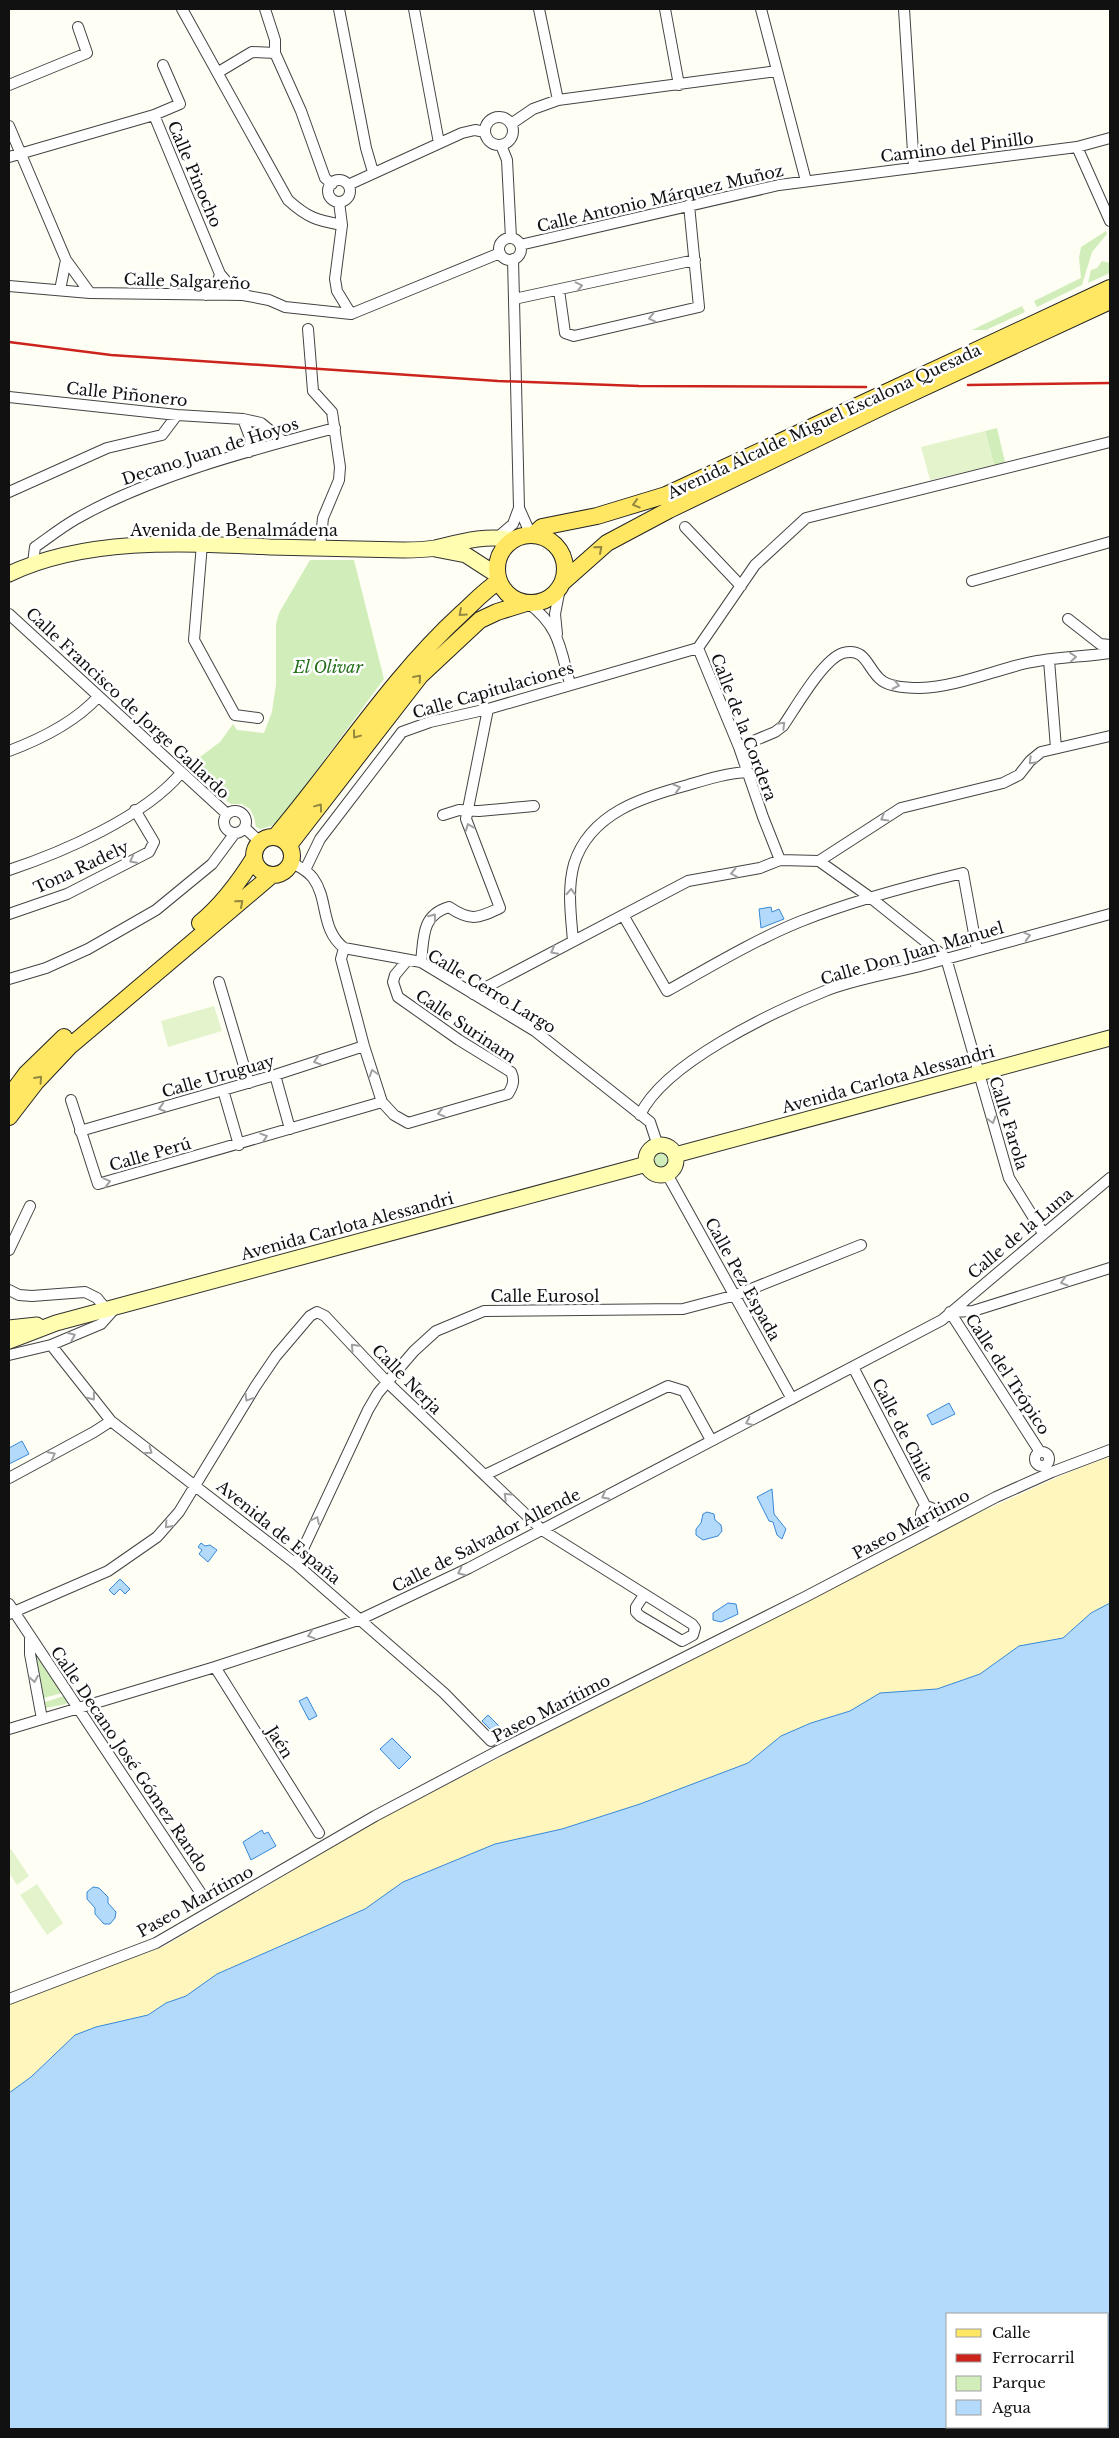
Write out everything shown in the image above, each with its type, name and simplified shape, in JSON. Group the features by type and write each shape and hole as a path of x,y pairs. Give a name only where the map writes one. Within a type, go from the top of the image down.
{"main road":[{"name":"Avenida Alcalde Miguel Escalona Quesada","path":"517,535 596,516 666,495 1110,288"},
{"name":"Avenida Alcalde Miguel Escalona Quesada","path":"561,585 607,543 668,510 884,406 1110,301"},
{"name":"Avenida de Benalmádena","path":"433,549 450,544 517,535"},
{"path":"284,851 420,676 480,620 497,612 527,603 546,600 561,585 565,571 560,551 553,543 517,535 500,555 498,578 509,596 527,603"},
{"name":"Avenida de Benalmádena","path":"9,574 30,564 118,547 202,544 403,550 433,549 466,555 498,578"},
{"path":"9,1118 36,1082 69,1047 272,875 284,872 284,851 310,797 410,666 498,578"},
{"path":"9,1096 26,1074 62,1039 211,914 241,879 254,858 255,850 284,851"},
{"path":"254,858 257,867 263,872 272,875"},
{"name":"Avenida Carlota Alessandri","path":"675,1156 1110,1038"},
{"path":"658,1146 669,1148 675,1156 675,1165 666,1174 655,1173 647,1164 649,1153 658,1146"},
{"name":"Avenida Carlota Alessandri","path":"9,1341 56,1323 647,1164"},
{"name":"Avenida Carlota Alessandri","path":"9,1328 56,1323"}],"street":[{"path":"182,9 288,200 303,214 318,220 342,225"},
{"path":"265,9 275,40 275,53 301,111 325,178 332,184"},
{"path":"339,9 366,148 373,172"},
{"path":"414,9 439,143"},
{"path":"539,9 558,100"},
{"path":"665,9 679,85"},
{"path":"761,9 806,181"},
{"path":"904,9 914,168"},
{"path":"9,85 87,53 78,26"},
{"path":"222,70 252,52 275,53"},
{"path":"154,115 180,104 163,65"},
{"path":"512,124 533,110 558,100 777,71"},
{"name":"Calle Pinocho","path":"9,157 154,115 220,274 232,288 242,295"},
{"path":"501,145 488,141 485,132 487,123 494,118 504,118 512,124"},
{"path":"501,145 512,137 512,124"},
{"path":"9,126 66,260 90,293"},
{"path":"351,314 337,290 335,279 342,225 339,202 330,196 329,190 332,184 338,181 348,185 462,133 485,132"},
{"name":"Camino del Pinillo","path":"806,181 1077,148 1110,138"},
{"path":"501,145 507,160 511,238 520,245 518,255 513,259 507,259 500,252 502,242 511,238"},
{"path":"1077,148 1110,221"},
{"name":"Calle Antonio Márquez Muñoz","path":"520,245 779,184 806,181"},
{"path":"339,202 348,198 350,191 348,185"},
{"path":"559,290 565,333 574,336 699,306 689,205"},
{"name":"Calle Salgareño","path":"9,286 90,293 242,295 269,300 286,307 351,314 500,252"},
{"path":"513,259 519,508 517,535"},
{"path":"60,290 66,260"},
{"path":"514,299 695,260"},
{"path":"206,295 218,281 220,274"},
{"path":"1086,299 1095,287 1110,280"},
{"path":"308,329 313,391 332,412 340,467 339,480 323,518 320,547"},
{"name":"Calle Piñonero","path":"9,397 177,415 243,419 261,423 283,441"},
{"path":"9,492 107,448 162,435 177,415"},
{"path":"243,419 251,440 250,452"},
{"name":"Decano Juan de Hoyos","path":"9,584 30,564 35,547 76,519 122,496 283,441 335,428"},
{"name":"Calle de la Cordera","path":"780,860 739,747 698,648 755,565 806,518 1110,442"},
{"path":"517,535 519,508"},
{"path":"685,527 741,586"},
{"path":"972,581 1110,542"},
{"path":"202,544 194,640 235,715 258,718"},
{"path":"561,585 555,614 557,637 570,684"},
{"path":"527,603 546,617 557,637"},
{"name":"Calle Francisco de Jorge Gallardo","path":"9,614 227,814"},
{"path":"1068,619 1100,644 1110,646"},
{"name":"Calle Capitulaciones","path":"284,851 320,838 402,732 430,722 488,708 698,648"},
{"path":"739,747 775,732 783,726 825,667 843,653 859,654 868,660 881,680 896,686 920,688 945,685 1028,663 1110,653"},
{"path":"1049,660 1056,748"},
{"path":"9,751 74,718 98,697"},
{"path":"421,962 425,926 436,910 449,907 462,916 473,918 500,908 466,819 488,708"},
{"path":"819,861 901,808 1003,783 1020,775 1030,761 1040,752 1110,736"},
{"path":"573,940 570,893 574,865 582,847 597,828 614,814 643,797 732,773 748,772"},
{"path":"9,870 51,856 135,810 181,773"},
{"path":"443,815 459,810 534,806"},
{"name":"Tona Radely","path":"9,914 66,894 149,852 154,842 135,810"},
{"path":"9,979 46,968 88,950 156,910 212,864 235,833 245,828 247,820 241,812 234,810 227,814 224,820 226,828 235,833"},
{"path":"245,828 284,851 317,884 329,929 334,940 344,948"},
{"path":"473,994 688,881 760,868 780,860 819,861 871,898 946,958 978,1073"},
{"path":"623,915 667,992 701,971 798,923 871,898 963,873 977,950"},
{"name":"Calle Don Juan Manuel","path":"640,1115 646,1101 671,1078 707,1050 734,1034 827,990 1110,914"},
{"name":"Calle Cerro Largo","path":"344,948 421,962 535,1031 650,1122 658,1146"},
{"name":"Calle Surinam","path":"344,948 341,959 364,1046 382,1102 394,1115 408,1123 508,1094 513,1085 511,1072 459,1040 398,997 393,982 395,975 405,964 404,959"},
{"path":"219,982 249,1083"},
{"name":"Calle Uruguay","path":"80,1131 249,1083 364,1046"},
{"name":"Calle Farola","path":"978,1073 1009,1178 1043,1233"},
{"path":"275,1075 290,1129"},
{"path":"223,1090 239,1145"},
{"name":"Calle Perú","path":"71,1100 98,1184 239,1145 382,1102"},
{"name":"Calle Pez Espada","path":"666,1174 736,1295 792,1399"},
{"name":"Calle de la Luna","path":"950,1312 1110,1178"},
{"path":"9,1250 30,1206"},
{"name":"Calle Eurosol","path":"296,1564 368,1410 414,1351 436,1331 484,1311 683,1309 736,1295 861,1245"},
{"path":"950,1312 972,1311 1110,1268"},
{"path":"9,1290 19,1295 32,1296 85,1292 112,1308 101,1324 51,1346 9,1355"},
{"name":"Calle Nerja","path":"196,1485 255,1387 276,1356 310,1316 318,1312 542,1530 692,1624 695,1628 693,1635 682,1641 640,1616 636,1612 636,1607 644,1595"},
{"name":"Calle de Salvador Allende","path":"9,1729 215,1667 361,1619 469,1568 711,1440 853,1368 942,1320 950,1312"},
{"name":"Calle del Trópico","path":"950,1312 1040,1452"},
{"name":"Avenida de España","path":"51,1346 111,1421 296,1564 444,1692 491,1741"},
{"name":"Calle de Chile","path":"853,1368 926,1507"},
{"path":"485,1475 668,1386 684,1391 711,1440"},
{"path":"9,1478 111,1421"},
{"name":"Paseo Marítimo","path":"9,1999 156,1943 375,1816 496,1752 805,1597 996,1497 1052,1472 1110,1450"},
{"path":"10,1610 108,1571 157,1537 179,1512 196,1485"},
{"name":"Calle Decano José Gómez Rando","path":"10,1610 79,1707 204,1898"},
{"name":"Calle Decano José Gómez Rando","path":"30,1638 30,1654 42,1719"},
{"name":"Jaén","path":"215,1667 319,1833"}],"green space":[{"path":"1106,231 1107,234 1092,252 1082,285 1037,307 1034,301 1081,278 1079,258 1081,247"},
{"path":"1102,261 1110,263 1110,273 1088,283 1091,270 1097,268"},
{"path":"1022,306 1025,312 986,330 972,330"},
{"path":"997,428 1005,462 994,465 985,431"},
{"path":"985,431 994,465 930,480 921,447"},
{"name":"El Olivar","path":"310,560 354,560 384,679 280,820 271,826 260,829 256,827 250,809 242,804 231,804 227,801 224,793 192,763 220,742 233,724 237,730 264,733 272,712 276,684 276,624 279,613"},
{"path":"214,1006 222,1031 168,1047 161,1021"},
{"path":"662,1153 670,1161 662,1169 654,1161"},
{"path":"38,1657 62,1693 44,1698 36,1658"},
{"path":"64,1696 68,1702 66,1704 46,1708 45,1702"},
{"path":"11,1849 29,1876 17,1885 9,1873 9,1850"},
{"path":"37,1884 63,1923 47,1935 20,1895"}],"sand":[{"path":"1110,1457 1110,1603 1091,1613 1063,1638 1019,1646 980,1674 937,1689 880,1693 850,1711 811,1723 782,1736 748,1763 640,1804 562,1829 495,1844 403,1882 365,1909 217,1974 186,1996 166,2003 148,2015 96,2027 52,2056 31,2077 9,2093 9,2002 163,1947 384,1817 968,1517 1074,1470"}],"water":[{"path":"771,907 772,912 779,909 784,919 761,928 759,909"},
{"path":"949,1403 955,1414 932,1425 927,1415"},
{"path":"22,1441 29,1454 9,1464 9,1448"},
{"path":"772,1489 774,1514 786,1529 782,1539 777,1535 773,1522 769,1521 757,1497"},
{"path":"707,1512 714,1514 715,1520 721,1525 722,1531 718,1536 703,1540 696,1535 696,1529 701,1523 703,1514"},
{"path":"201,1543 205,1546 210,1545 217,1550 208,1562 199,1554 202,1550 198,1547"},
{"path":"120,1579 130,1589 125,1594 120,1589 114,1595 109,1590"},
{"path":"728,1603 736,1604 738,1614 721,1622 713,1620 713,1613"},
{"path":"1110,1603 1110,2429 9,2429 9,2093 31,2077 75,2035 96,2027 148,2015 166,2003 186,1996 217,1974 365,1909 403,1882 495,1844 562,1829 640,1804 748,1763 781,1736 811,1723 850,1711 880,1693 937,1689 980,1674 1019,1646 1063,1638 1091,1613"},
{"path":"307,1697 317,1716 309,1720 299,1701"},
{"path":"488,1715 503,1730 497,1736 482,1721"},
{"path":"392,1738 411,1757 399,1769 380,1749"},
{"path":"262,1830 264,1834 268,1832 276,1846 251,1860 243,1842"},
{"path":"93,1887 99,1888 108,1897 108,1903 116,1912 115,1918 110,1924 104,1924 95,1914 95,1908 87,1899 87,1892"}],"railway":[{"path":"9,342 111,355 498,381 639,386 866,387"},
{"path":"968,385 1110,383"}]}
